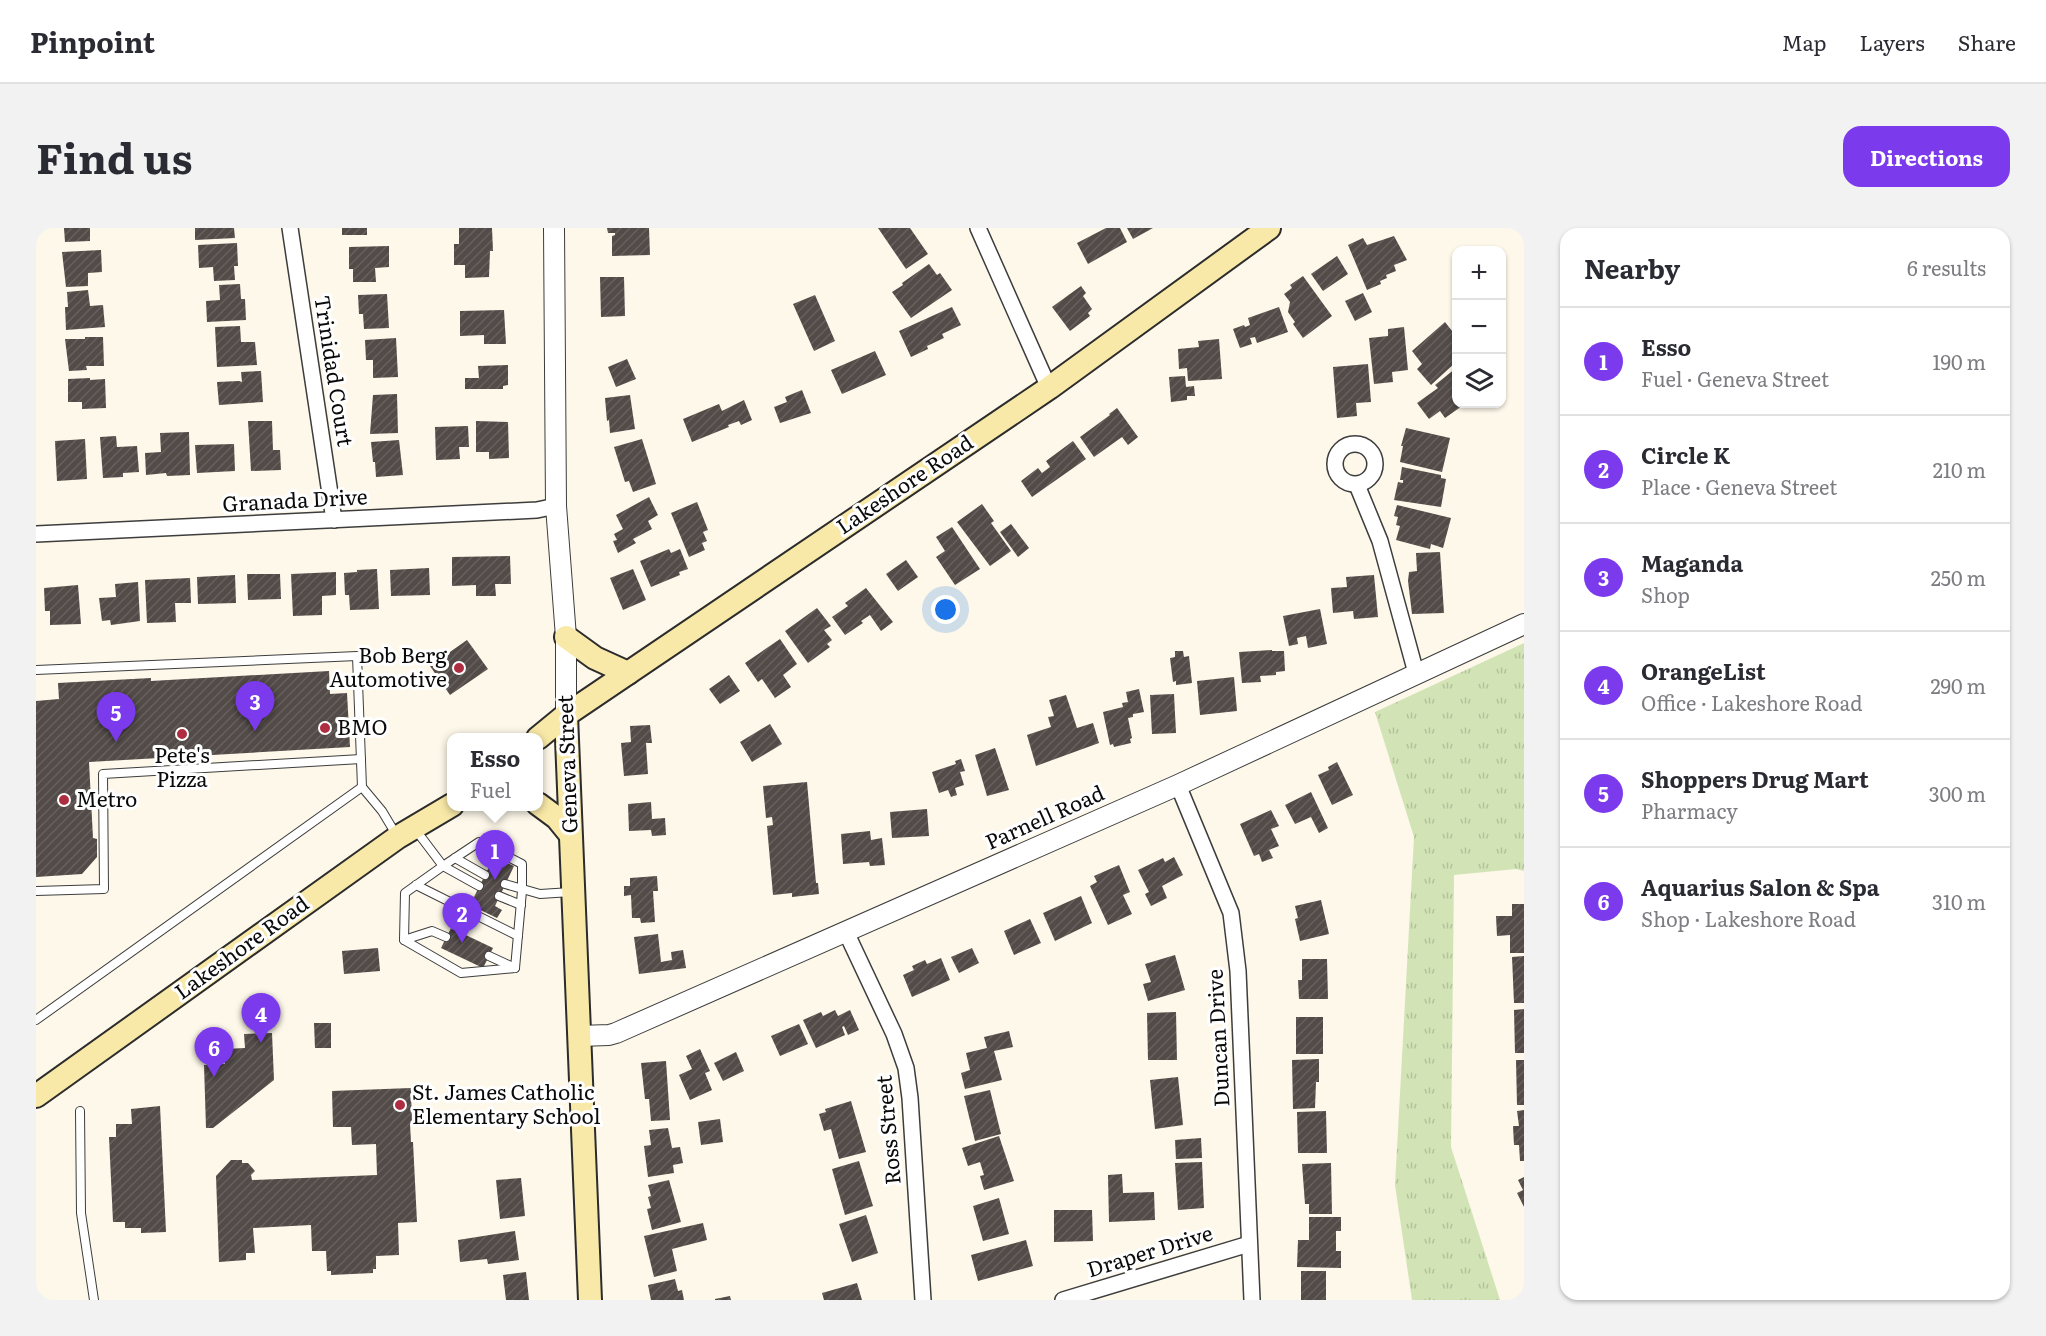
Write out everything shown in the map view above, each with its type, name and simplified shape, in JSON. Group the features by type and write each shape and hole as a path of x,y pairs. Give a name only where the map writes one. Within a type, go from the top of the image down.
{"main road":[{"name":"Lakeshore Road","path":"543,734 566,715 1050,388 1269,228"},
{"path":"566,637 595,658 628,673"},
{"name":"Geneva Street","path":"566,715 590,1300"},
{"name":"Lakeshore Road","path":"36,1096 406,833 447,808"},
{"path":"543,808 557,818 570,834"}],"street":[{"name":"Trinidad Court","path":"290,228 334,520"},
{"name":"Geneva Street","path":"554,228 556,506 566,637 566,715"},
{"path":"978,228 1050,388"},
{"path":"1357,485 1380,541 1416,673"},
{"name":"Granada Drive","path":"36,534 537,510 556,506"},
{"name":"Parnell Road","path":"579,1036 616,1033 1178,784 1524,624"},
{"name":"Duncan Drive","path":"1178,784 1231,913 1238,971 1252,1300"},
{"name":"Ross Street","path":"846,932 894,1034 906,1068 923,1300"},
{"name":"Draper Drive","path":"1063,1300 1249,1244"}],"lane":[{"path":"36,670 357,656 362,787 382,811 443,866 479,886"},
{"path":"36,891 104,889 103,774 361,759"},
{"path":"36,1020 362,787"},
{"path":"404,940 405,893 479,842 522,864 522,891 515,968"},
{"path":"455,858 485,875"},
{"path":"505,884 522,891 540,894 573,892"},
{"path":"416,885 518,936"},
{"path":"499,896 521,904"},
{"path":"404,940 432,932 446,937"},
{"path":"404,940 461,973 515,968"},
{"path":"489,956 515,968"},
{"path":"80,1111 81,1213 94,1300"}],"green space":[{"path":"1524,643 1524,871 1516,869 1454,875 1451,1147 1500,1300 1412,1300 1395,1185 1414,837 1375,712"}],"building":[{"path":"64,228 90,228 90,241 65,242"},
{"path":"195,228 234,228 235,238 195,240"},
{"path":"342,228 367,228 367,235 342,235"},
{"path":"459,228 492,228 493,251 490,251 489,277 465,278 465,265 454,265 454,244 459,244"},
{"path":"607,228 649,228 650,255 612,256 612,236 615,233 608,233"},
{"path":"878,228 910,228 928,254 906,269"},
{"path":"1106,228 1120,228 1127,242 1088,264 1077,243"},
{"path":"1127,228 1153,228 1133,239"},
{"path":"1394,236 1407,260 1394,265 1396,271 1386,275 1387,278 1380,281 1381,284 1367,290 1348,245 1363,238 1367,245"},
{"path":"237,243 238,266 234,266 235,280 214,281 213,267 199,268 198,245"},
{"path":"389,246 389,267 375,268 376,282 353,282 353,269 349,269 349,247"},
{"path":"101,250 102,272 88,273 88,286 66,287 62,252"},
{"path":"1337,256 1348,274 1323,291 1311,274"},
{"path":"929,264 937,275 940,273 952,290 911,318 892,292"},
{"path":"1303,276 1332,316 1303,338 1293,324 1295,322 1288,312 1290,302 1284,294 1292,288 1290,285"},
{"path":"600,277 624,277 625,316 601,317"},
{"path":"240,284 241,299 245,299 246,320 207,322 206,301 220,300 219,285"},
{"path":"1081,286 1086,293 1083,296 1092,309 1088,313 1090,316 1070,331 1052,307"},
{"path":"88,290 90,306 103,305 105,327 66,330 67,292"},
{"path":"1363,293 1372,312 1355,321 1345,301"},
{"path":"387,294 389,328 364,329 363,314 359,314 358,295"},
{"path":"815,295 835,341 814,351 793,304"},
{"path":"952,307 961,325 942,334 944,338 911,357 899,331"},
{"path":"1279,307 1288,332 1257,343 1255,337 1250,338 1252,344 1240,348 1233,329 1250,325 1248,318"},
{"path":"504,310 506,344 484,344 484,335 460,336 460,311"},
{"path":"1445,322 1452,331 1452,366 1431,385 1417,369 1422,364 1412,351"},
{"path":"240,326 241,342 255,342 257,365 217,367 215,327"},
{"path":"1404,327 1408,370 1392,372 1393,382 1374,384 1369,338 1388,336 1388,329"},
{"path":"85,337 103,337 104,366 86,366 87,370 69,371 65,339 85,339"},
{"path":"396,338 398,377 373,378 373,360 366,360 365,340"},
{"path":"1219,339 1222,379 1188,381 1187,368 1179,369 1178,349 1199,347 1198,341"},
{"path":"875,351 886,375 842,394 831,370"},
{"path":"627,359 636,379 616,387 608,367"},
{"path":"1368,364 1371,402 1356,403 1357,416 1337,418 1333,367"},
{"path":"508,365 508,385 503,386 503,389 465,389 465,378 479,378 478,366"},
{"path":"261,371 263,402 219,405 217,382 242,382 241,372"},
{"path":"1452,371 1452,408 1459,408 1445,418 1440,411 1429,419 1417,403 1438,388 1435,385"},
{"path":"1185,376 1186,387 1194,386 1195,396 1187,396 1187,400 1171,402 1169,377"},
{"path":"90,378 90,380 105,379 106,408 82,409 82,402 68,402 68,379"},
{"path":"802,390 811,413 780,423 774,407 787,402 785,397"},
{"path":"397,394 398,433 370,434 373,395"},
{"path":"630,395 635,429 610,433 605,398"},
{"path":"744,400 752,420 741,425 739,421 728,425 729,427 692,442 683,419 719,404 722,411"},
{"path":"1117,408 1138,437 1128,445 1122,437 1094,457 1080,437"},
{"path":"248,421 272,421 273,450 280,450 281,470 251,471"},
{"path":"476,421 508,422 509,458 489,459 489,452 476,452"},
{"path":"468,426 469,447 459,447 460,459 436,460 435,427"},
{"path":"1406,428 1450,438 1442,472 1400,462"},
{"path":"189,432 190,475 167,476 166,473 146,475 145,453 161,452 160,433"},
{"path":"116,436 117,447 137,446 139,472 123,473 123,477 103,478 100,437"},
{"path":"85,439 87,479 57,481 55,441"},
{"path":"642,439 656,484 633,492 629,481 625,482 614,447"},
{"path":"399,440 403,475 376,477 371,442"},
{"path":"1073,441 1086,459 1032,497 1021,481 1038,468 1042,473 1050,467 1046,461"},
{"path":"234,444 235,471 197,473 195,445"},
{"path":"1402,467 1441,475 1441,478 1446,479 1441,507 1394,500 1398,482 1403,483 1403,480 1400,480"},
{"path":"649,497 658,515 648,521 652,529 633,539 636,543 618,553 613,541 617,540 614,534 623,529 616,515"},
{"path":"697,502 708,530 703,532 707,541 702,543 705,550 689,557 671,513"},
{"path":"982,504 994,521 991,523 1011,551 990,566 957,522"},
{"path":"1397,505 1451,518 1443,548 1431,544 1430,549 1396,540 1400,526 1396,525 1398,517 1394,516"},
{"path":"1011,524 1029,548 1018,557 1000,532"},
{"path":"952,527 980,569 955,585 936,557 945,551 936,537"},
{"path":"669,549 671,553 680,549 688,569 679,572 680,575 651,587 640,561"},
{"path":"1440,552 1444,613 1412,614 1408,581 1409,572 1417,571 1416,553"},
{"path":"510,556 511,584 495,584 496,596 476,596 476,585 452,586 452,557"},
{"path":"906,560 918,577 898,591 886,574"},
{"path":"429,568 430,595 391,596 390,570"},
{"path":"377,569 379,609 350,610 349,595 345,595 344,573"},
{"path":"633,569 646,600 623,610 610,578"},
{"path":"336,572 336,595 322,596 322,615 293,616 291,574"},
{"path":"247,574 280,574 281,599 248,600"},
{"path":"235,575 236,603 198,604 197,577"},
{"path":"1374,575 1378,617 1354,619 1353,611 1333,613 1331,588 1347,587 1346,577"},
{"path":"190,578 191,603 175,603 176,622 147,623 145,580"},
{"path":"138,582 140,621 111,625 110,620 102,621 99,598 116,597 115,584"},
{"path":"78,585 81,624 50,625 50,611 45,611 44,588"},
{"path":"866,588 893,622 881,631 870,615 861,621 863,623 845,635 832,617 848,606 845,603"},
{"path":"817,608 831,626 824,630 832,640 827,644 830,647 808,663 785,631"},
{"path":"1320,609 1327,644 1308,648 1306,636 1297,638 1298,644 1289,646 1283,616"},
{"path":"780,639 797,664 783,675 791,687 775,698 762,679 758,682 745,663"},
{"name":"Bob Berg Automotive","path":"467,640 488,669 450,695 430,666"},
{"path":"1175,651 1183,651 1184,657 1189,656 1192,683 1176,685 1176,681 1173,682 1170,658 1175,657"},
{"path":"1284,651 1285,671 1276,672 1276,675 1260,676 1261,682 1242,683 1239,652"},
{"path":"329,671 330,694 347,693 350,747 89,762 93,838 97,839 97,857 82,874 36,877 36,701 59,699 58,683 151,678 151,681"},
{"path":"729,675 740,691 720,704 709,689"},
{"path":"1234,677 1237,711 1200,715 1197,681"},
{"path":"1139,689 1144,712 1133,714 1133,717 1128,718 1131,743 1114,747 1113,744 1110,745 1103,712 1123,707 1122,703 1128,702 1126,692"},
{"path":"1174,694 1176,733 1152,734 1150,695"},
{"path":"1066,695 1077,728 1093,723 1099,743 1036,766 1027,735 1051,727 1048,717 1054,716 1049,700"},
{"path":"770,724 782,744 752,762 740,742"},
{"path":"650,725 652,743 646,743 648,774 624,776 621,743 631,742 630,726"},
{"path":"995,748 1009,790 987,796 975,755"},
{"path":"961,759 965,771 960,772 964,785 955,788 957,795 951,797 948,790 939,793 932,772 956,764 955,761"},
{"path":"1337,762 1353,795 1332,805 1318,775 1329,770 1328,767"},
{"path":"807,782 816,883 818,883 819,894 792,897 792,893 773,895 767,826 773,825 772,817 766,818 763,786"},
{"path":"1311,792 1328,828 1319,833 1311,817 1295,824 1285,805"},
{"path":"651,802 652,819 665,818 666,835 652,836 651,830 629,831 628,804"},
{"path":"927,809 929,836 892,838 890,812"},
{"path":"1271,810 1279,826 1271,829 1279,846 1269,850 1273,858 1262,862 1259,854 1254,856 1240,824"},
{"path":"870,831 871,840 882,838 885,865 870,866 869,862 843,864 841,834"},
{"path":"494,857 514,866 495,906 502,910 497,918 470,905"},
{"path":"1174,857 1183,875 1162,886 1167,898 1151,906 1145,894 1149,892 1138,870 1163,858 1165,862"},
{"path":"1119,865 1130,892 1123,895 1132,914 1108,925 1090,886 1097,882 1094,876"},
{"path":"657,876 658,891 653,891 655,922 641,923 640,918 632,918 631,895 624,896 624,886 630,886 630,878"},
{"path":"1081,896 1092,923 1055,941 1043,913"},
{"path":"1321,900 1329,934 1300,941 1295,919 1298,918 1295,906"},
{"path":"1512,904 1524,904 1524,953 1510,953 1510,935 1497,936 1496,916 1512,916"},
{"path":"1030,919 1041,943 1014,955 1004,931"},
{"path":"451,928 493,948 483,968 441,948"},
{"path":"658,934 661,962 672,960 671,952 683,950 686,968 639,974 634,937"},
{"path":"378,948 380,971 344,974 342,951"},
{"path":"972,948 979,963 959,973 951,957"},
{"path":"1175,955 1185,990 1148,1001 1143,984 1151,982 1145,964"},
{"path":"1524,956 1524,1003 1514,1003 1512,957"},
{"path":"941,958 950,980 912,997 903,975 914,970 912,966 925,960 927,964"},
{"path":"1302,959 1327,959 1328,999 1299,999 1298,980 1302,980"},
{"path":"1524,1009 1524,1053 1515,1053 1514,1010"},
{"path":"835,1010 838,1016 850,1010 859,1030 848,1035 844,1026 842,1027 845,1035 816,1048 803,1020 821,1012 823,1016"},
{"path":"1176,1012 1177,1060 1148,1060 1147,1013"},
{"path":"1296,1017 1323,1017 1323,1054 1296,1054"},
{"path":"314,1023 331,1023 331,1048 315,1048"},
{"path":"799,1024 808,1044 780,1056 771,1036"},
{"path":"1009,1031 1013,1047 994,1051 1002,1080 965,1089 961,1073 970,1070 966,1053 987,1048 984,1037"},
{"path":"272,1033 274,1080 213,1128 206,1128 204,1065 225,1064 224,1049 245,1048 244,1034"},
{"path":"700,1049 710,1071 705,1073 712,1090 690,1100 679,1075 692,1069 686,1056"},
{"path":"736,1052 744,1071 723,1081 714,1063"},
{"path":"1319,1059 1319,1082 1316,1082 1315,1108 1293,1109 1292,1060"},
{"path":"1516,1060 1524,1060 1524,1105 1517,1105"},
{"path":"666,1061 670,1120 651,1121 649,1099 645,1099 641,1063"},
{"path":"1178,1077 1183,1125 1155,1129 1150,1080"},
{"path":"411,1088 412,1124 410,1124 417,1222 398,1223 399,1255 376,1256 376,1269 373,1269 373,1273 331,1275 331,1271 327,1271 326,1251 312,1251 311,1225 253,1228 255,1253 246,1253 246,1260 219,1262 216,1176 231,1160 242,1160 242,1163 248,1163 255,1171 251,1175 252,1180 377,1175 376,1144 352,1145 351,1127 333,1127 332,1091"},
{"path":"990,1090 1001,1134 975,1141 964,1096"},
{"path":"851,1101 866,1152 839,1159 831,1129 824,1131 819,1114 826,1112 825,1109"},
{"path":"160,1106 166,1232 141,1233 141,1228 125,1228 125,1222 113,1222 109,1137 116,1137 116,1124 132,1124 131,1109"},
{"path":"1524,1110 1524,1161 1520,1161 1519,1145 1514,1145 1513,1126 1519,1126 1517,1111"},
{"path":"1326,1111 1327,1153 1298,1153 1297,1112"},
{"path":"720,1119 723,1142 701,1145 698,1122"},
{"path":"668,1128 672,1148 680,1147 683,1163 673,1165 674,1173 648,1177 644,1146 651,1145 649,1130"},
{"path":"999,1136 1014,1181 984,1190 980,1176 984,1175 980,1162 968,1166 962,1148"},
{"path":"1201,1138 1202,1158 1176,1159 1175,1140"},
{"path":"859,1161 873,1206 845,1215 832,1169"},
{"path":"1202,1162 1204,1208 1178,1210 1175,1163"},
{"path":"1331,1163 1332,1214 1309,1214 1309,1204 1305,1204 1302,1164"},
{"path":"1122,1174 1123,1193 1154,1192 1155,1220 1109,1222 1108,1175"},
{"path":"1524,1177 1524,1207 1517,1193 1523,1190 1518,1180"},
{"path":"521,1178 525,1216 500,1219 496,1180"},
{"path":"669,1180 681,1222 652,1230 647,1209 651,1208 648,1185"},
{"path":"999,1198 1009,1234 983,1241 973,1206"},
{"path":"1054,1210 1092,1210 1093,1241 1054,1242"},
{"path":"866,1215 878,1253 852,1262 839,1224"},
{"path":"1309,1217 1341,1217 1341,1231 1336,1231 1336,1251 1341,1251 1341,1268 1297,1267 1298,1240 1309,1240"},
{"path":"703,1223 707,1240 672,1249 677,1271 654,1277 644,1236"},
{"path":"515,1231 519,1260 488,1264 487,1259 460,1262 458,1240"},
{"path":"1026,1240 1033,1266 978,1281 971,1255"},
{"path":"1301,1271 1326,1271 1326,1300 1301,1300"},
{"path":"526,1272 529,1300 506,1300 503,1275"},
{"path":"675,1279 678,1291 682,1290 684,1300 651,1300 648,1285"},
{"path":"857,1283 862,1300 824,1300 822,1293"},
{"path":"730,1296 731,1300 715,1300 715,1299"}],"place":[{"name":"Bob Berg Automotive","path":"459,668"},
{"name":"BMO","path":"325,728"},
{"name":"Maganda","path":"255,731"},
{"name":"Pete's Pizza","path":"182,734"},
{"name":"Shoppers Drug Mart","path":"116,742"},
{"name":"Metro","path":"64,800"},
{"name":"Esso","path":"495,880"},
{"name":"Circle K","path":"462,943"},
{"name":"OrangeList","path":"261,1043"},
{"name":"Aquarius Salon & Spa","path":"214,1077"},
{"name":"St. James Catholic Elementary School","path":"400,1105"}]}
